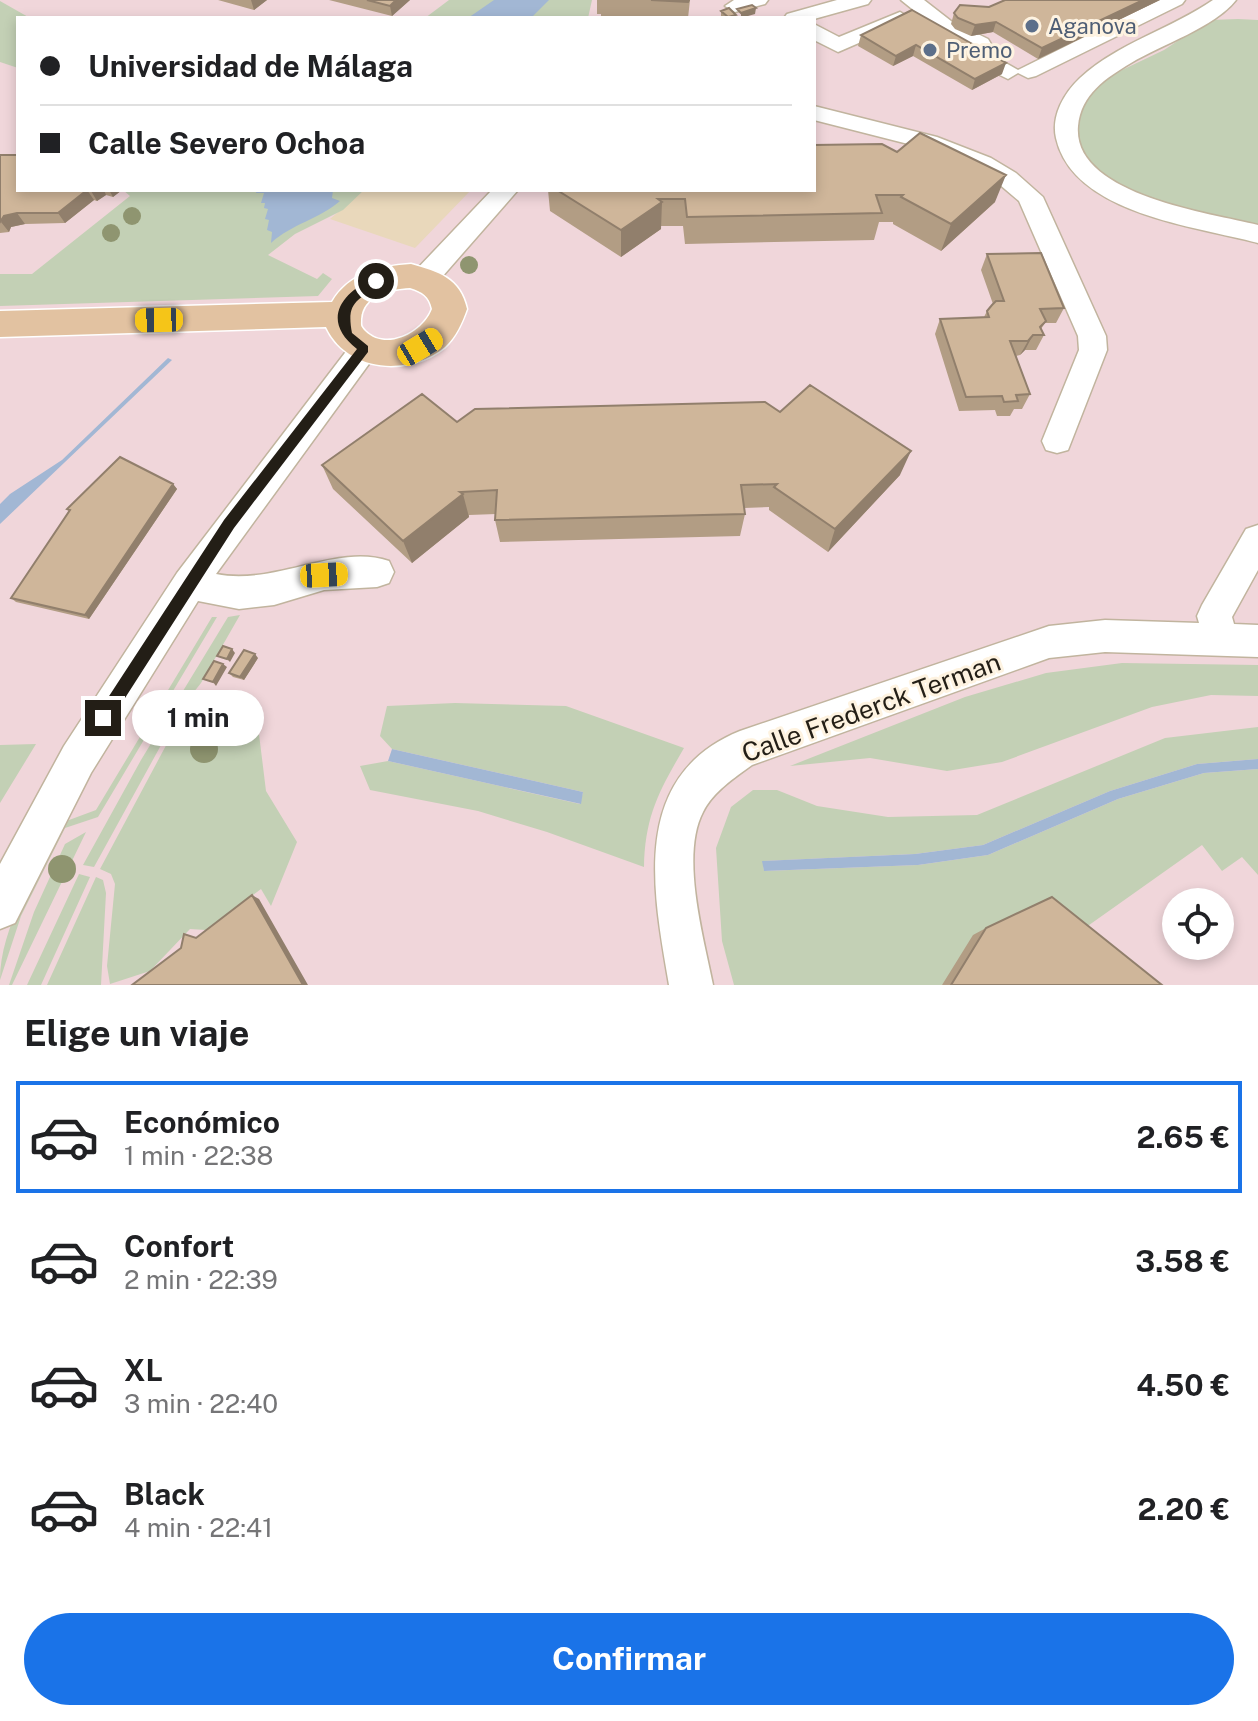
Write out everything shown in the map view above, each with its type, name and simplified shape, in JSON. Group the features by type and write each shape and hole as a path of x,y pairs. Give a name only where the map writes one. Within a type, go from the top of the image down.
{"main road":[{"path":"0,324 330,315 376,281 393,277 425,278 441,288 449,299 451,312 446,325 435,338 410,350 382,353 364,349 346,335 330,315"}],"street":[{"path":"735,6 758,0"},
{"path":"803,16 861,0"},
{"path":"911,0 944,25 980,44"},
{"path":"816,31 838,46 905,15 1018,72 1175,0"},
{"path":"1226,0 1085,85 1069,111 1067,143 1072,158 1084,174 1121,197 1258,234"},
{"path":"816,114 964,154 1012,179 1030,197 1092,336 1093,350 1057,441"},
{"path":"425,278 504,192"},
{"path":"0,908 41,821 189,584 229,524 364,349"},
{"path":"1240,641 1214,616 1258,539"},
{"path":"189,584 239,594 274,590 324,575 377,572"},
{"name":"Calle Frederck Terman","path":"691,985 674,890 676,838 689,797 714,769 740,750 1049,642 1066,630 1102,627 1240,641"}],"shaded area":[{"path":"0,0 1258,0 1258,985 0,985"},
{"path":"362,192 469,192 415,248 330,219"}],"green space":[{"path":"449,0 592,0 588,16 428,16"},
{"path":"0,1 26,16 16,16 16,67 0,62"},
{"path":"1209,20 1258,20 1258,228 1151,201 1098,176 1081,156 1078,131 1082,106 1099,81 1164,50"},
{"path":"125,192 362,192 343,210 295,234 268,255 317,279 323,273 332,279 318,296 0,306 0,274 32,274 130,196"},
{"path":"240,615 201,683 182,707 94,867 83,865 141,760 228,617"},
{"path":"212,617 217,617 98,817 65,828 21,916 0,980 6,939 13,919 61,823 96,810"},
{"path":"1122,663 1258,665 1258,696 1211,695 1152,707 1002,762 947,771 870,758 790,766 965,697 1046,673"},
{"path":"455,703 566,706 684,748 655,804 647,833 644,867 478,811 370,790 360,766 388,761 580,804 583,792 392,749 380,736 387,706"},
{"path":"186,708 258,726 266,791 297,842 271,906 261,889 206,930 190,929 150,971 110,984 107,966 115,884 111,874 100,869"},
{"path":"1258,727 1258,759 1197,764 1110,791 983,845 915,854 763,861 764,871 918,865 988,855 1118,799 1204,773 1258,769 1258,875 1242,857 1222,871 1202,845 1075,935 942,985 734,985 722,941 716,848 731,807 753,790 777,790 817,806 888,817 977,815 1165,738"},
{"path":"36,744 0,803 0,745"},
{"path":"86,832 12,985 9,985 34,912 65,844"},
{"path":"79,874 90,877 41,985 27,985"},
{"path":"96,877 103,880 106,893 101,985 47,985"}],"water":[{"path":"494,0 549,0 533,16 471,16"},
{"path":"333,192 332,198 340,201 271,243 272,232 267,230 269,220 265,219 268,209 264,208 265,203 261,203 264,193 256,193"},
{"path":"168,358 172,360 0,524 0,504 10,494 62,460"},
{"path":"392,749 583,792 581,804 388,761"},
{"path":"1258,759 1258,769 1204,773 1118,799 988,855 918,865 764,871 762,861 915,854 983,845 1110,791 1197,764"}],"building":[{"path":"367,0 396,0 390,6"},
{"path":"1005,0 1143,0 1042,48 996,22 975,25 954,13 960,5 989,7"},
{"path":"752,5 756,8 741,13 737,9"},
{"path":"729,8 736,15 727,16 721,11"},
{"path":"912,10 1006,63 975,79 916,45 896,56 861,35"},
{"path":"920,133 1006,175 951,224 901,197 903,195 876,195 882,213 687,217 685,199 658,199 662,202 621,230 560,192 816,192 816,145 882,144 897,152"},
{"path":"0,155 16,155 16,192 84,192 58,213 17,213 4,216 0,222"},
{"path":"1041,253 1064,308 1040,309 1046,321 1040,327 1044,335 1033,335 1028,341 1010,341 1030,394 1016,395 1018,401 1004,402 1002,396 966,397 940,319 989,317 987,311 992,305 996,301 1004,301 987,254"},
{"path":"810,385 911,451 835,529 774,487 777,484 741,485 745,514 495,520 497,490 460,492 463,494 403,541 322,465 422,394 457,422 475,409 765,402 780,412"},
{"path":"120,457 173,484 85,615 11,598 70,510 67,509"},
{"path":"223,646 232,649 227,659 217,656"},
{"path":"244,650 255,654 240,677 229,673"},
{"path":"214,661 223,664 213,682 203,679"},
{"path":"252,895 303,985 132,985 181,948 184,934 196,938"},
{"path":"1052,897 1162,985 951,985 986,928"}],"place":[{"name":"Aganova","path":"1032,26"},
{"name":"Premo","path":"930,50"}],"route":[{"path":"103,718 229,524 364,349 346,335 343,314 349,301 360,290 376,281"}]}
